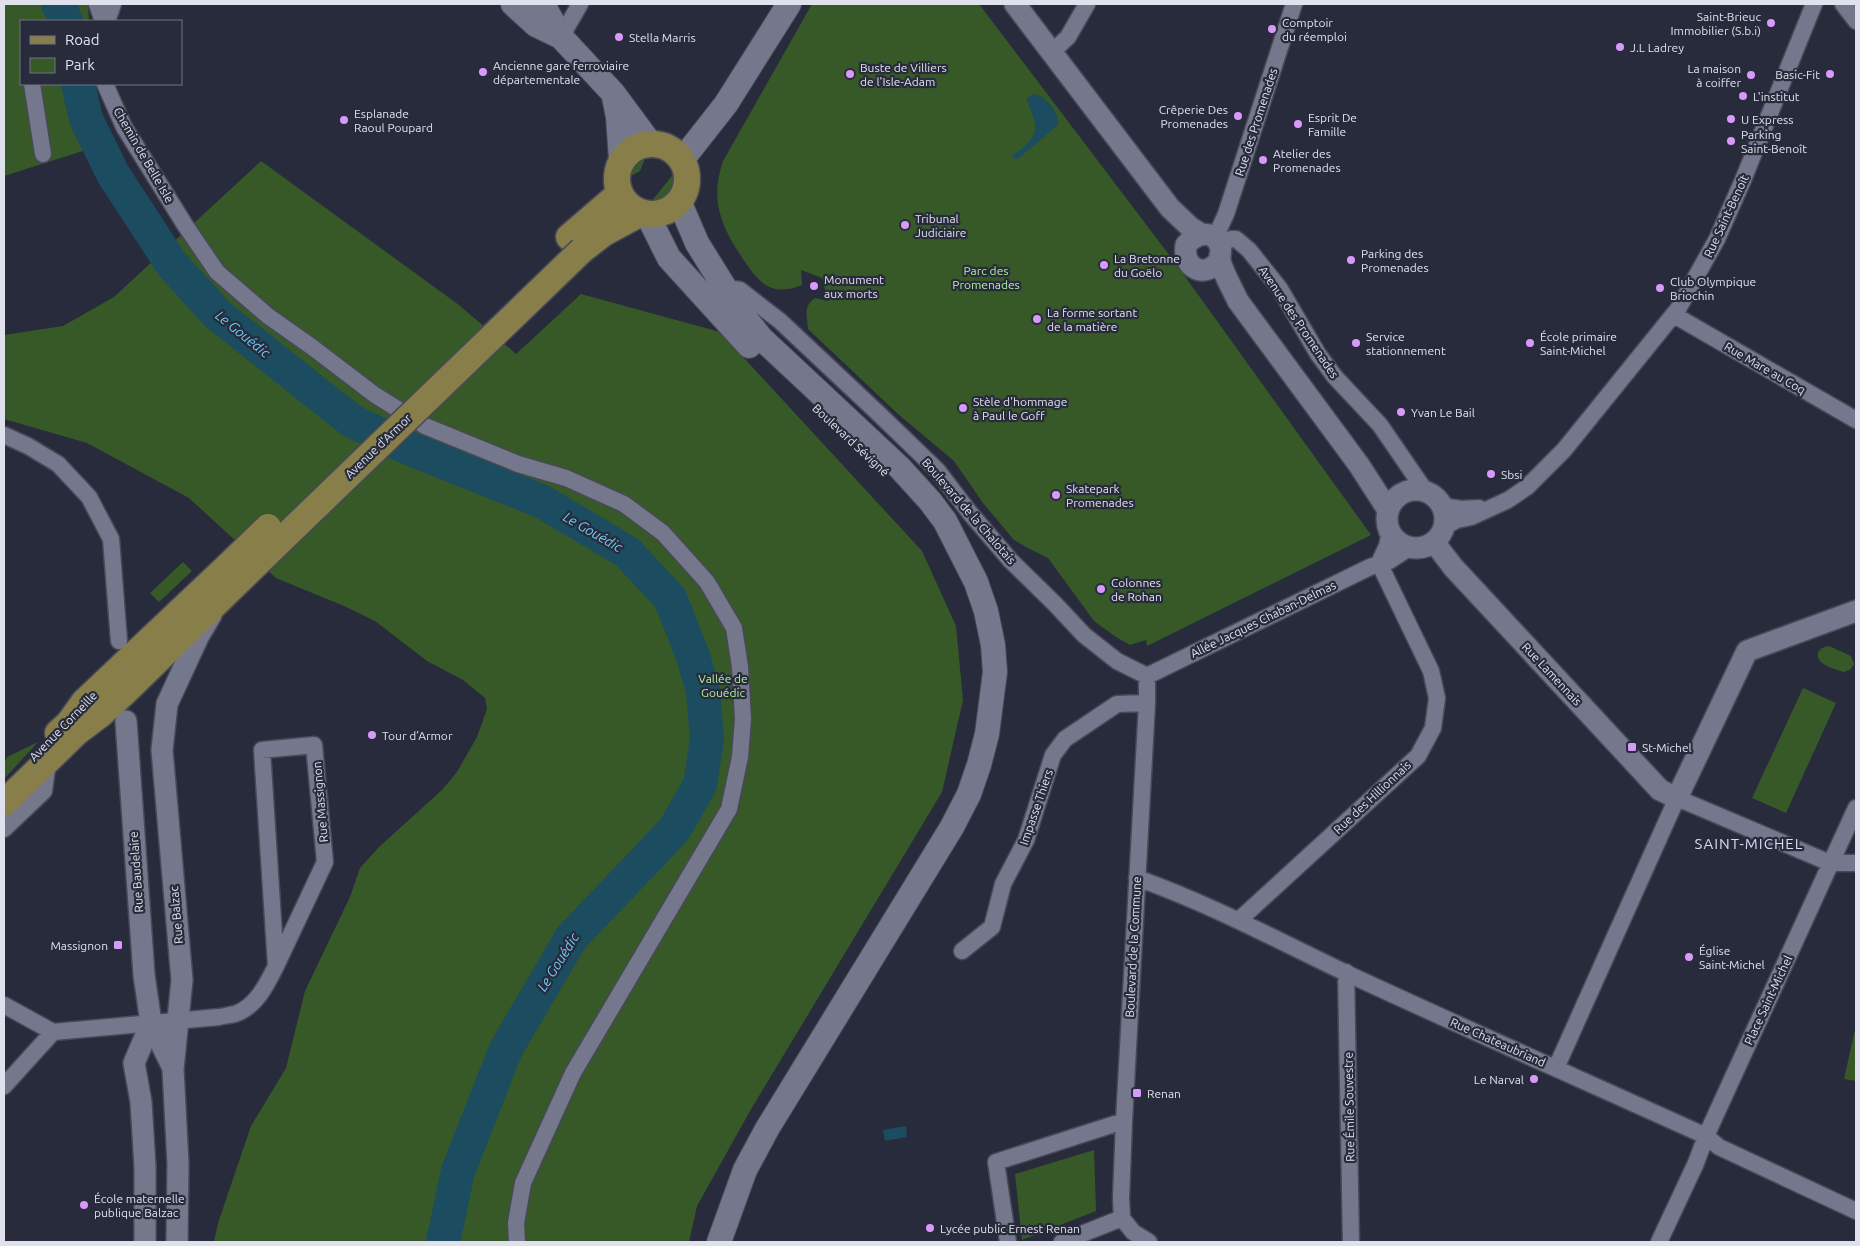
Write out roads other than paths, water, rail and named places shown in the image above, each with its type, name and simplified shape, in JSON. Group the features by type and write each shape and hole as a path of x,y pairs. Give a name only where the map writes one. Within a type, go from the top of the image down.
{"main road":[{"path":"513,4 536,25 561,37"},
{"path":"538,4 546,10 561,37 613,93 650,143"},
{"path":"682,160 726,104 789,4"},
{"path":"613,93 618,117 621,160 617,171 616,183 619,194 626,204 644,214 659,214 670,209 685,192 686,170 682,160 672,150 662,144 650,143 634,148 621,160"},
{"name":"Avenue d'Armor","path":"121,653 236,570 575,243 619,194"},
{"path":"679,201 697,243 738,308 761,338 900,468 930,501 945,521 976,582 986,611 994,652 995,672 987,734 981,758 952,827 767,1129 745,1170 719,1242"},
{"name":"Avenue d'Armor","path":"575,243 604,233 644,214"},
{"name":"Boulevard Sévigné","path":"644,214 669,258 750,348 891,477 937,527 954,556 978,614 991,700"},
{"name":"Avenue d'Armor","path":"125,692 220,600 236,570"},
{"name":"Avenue Corneille","path":"4,785 69,723 121,653"},
{"name":"Avenue Corneille","path":"4,803 78,732 125,692"}],"street":[{"path":"97,4 105,20"},
{"path":"105,20 113,4"},
{"path":"561,37 580,4"},
{"path":"1015,4 1170,208 1190,227 1207,248 1238,301 1359,464 1394,503"},
{"path":"1052,52 1068,37 1088,4"},
{"name":"Rue des Promenades","path":"1207,248 1226,214 1294,4"},
{"name":"Rue Saint-Benoît","path":"1439,535 1457,520 1471,517 1508,500 1527,487 1564,450 1674,315 1725,222 1814,4"},
{"path":"1843,4 1856,21"},
{"path":"32,85 43,154"},
{"name":"Chemin de Belle Isle","path":"105,85 124,127 185,225 217,272 268,316 401,412 425,426 518,464 566,478 624,504 663,533 708,582 734,628 740,667 743,719 740,757 729,810 573,1073 523,1183 516,1223 517,1242"},
{"name":"Avenue des Promenades","path":"1207,248 1236,239 1249,250 1285,297 1302,330 1335,377 1380,425 1434,499 1445,520 1439,535"},
{"name":"Boulevard de la Chalotais","path":"725,288 740,290 780,321 938,471 970,514 1011,561 1056,604 1084,635 1117,661 1147,676"},
{"name":"Rue Mare au Coq","path":"1674,315 1856,420"},
{"path":"4,435 28,446 58,464 88,497 111,539 121,653"},
{"path":"1434,499 1412,490 1394,503 1387,525 1395,539 1409,548 1418,548 1439,535"},
{"name":"Rue Saint-Benoît","path":"1434,499 1448,508 1491,508"},
{"path":"1379,563 1387,546 1390,532"},
{"name":"Rue Lamennais","path":"1439,535 1453,567 1660,790 1677,798"},
{"name":"Allée Jacques Chaban-Delmas","path":"1147,676 1164,666 1379,563 1389,561 1409,548"},
{"name":"Rue des Hillionnais","path":"1239,920 1418,756 1433,728 1437,698 1431,671 1379,563"},
{"name":"Rue Balzac","path":"177,1242 178,1164 173,1068 182,980 162,750 164,714 198,637 220,600"},
{"path":"1556,1068 1677,798 1747,651 1856,611"},
{"name":"Boulevard de la Commune","path":"1122,1218 1124,1121 1147,676"},
{"name":"Impasse Thiers","path":"962,951 992,927 1004,884 1026,840 1053,755 1065,740 1117,704 1147,702"},
{"name":"Rue Baudelaire","path":"126,721 144,975 151,1023"},
{"name":"Rue Massignon","path":"53,1032 236,1014 256,1001 269,982 325,862 314,745 262,750 276,966"},
{"path":"4,829 44,790 48,761"},
{"path":"1677,798 1830,863 1856,863"},
{"name":"Place Saint-Michel","path":"1660,1242 1696,1164 1706,1136 1856,808"},
{"name":"Rue Chateaubriand","path":"1137,878 1166,888 1239,920 1346,972 1706,1136 1719,1147 1856,1211"},
{"name":"Rue Émile Souvestre","path":"1346,972 1351,1242"},
{"path":"4,1005 53,1032 4,1086"},
{"path":"151,1023 173,1068"},
{"path":"145,1242 146,1194 144,1149 140,1092 134,1063 151,1023"},
{"path":"1008,1242 996,1162 1124,1121"},
{"path":"1062,1242 1122,1218 1133,1232 1149,1242"}],"water":[{"path":"1034,94 1039,95 1051,106 1057,115 1058,125 1019,158 1014,159 1013,156 1030,140 1035,129 1032,113 1027,101 1027,98"},
{"path":"906,1126 907,1137 885,1141 883,1130"}],"waterway":[{"name":"Le Gouédic","path":"58,4 66,20"},
{"name":"Le Gouédic","path":"78,85 86,119 113,174 171,263 218,315 352,421 406,447 541,501 627,552 670,598 693,656 703,691 707,739 700,785 674,830 571,938 506,1049 458,1171 443,1242"}],"place":[{"name":"Saint-Brieuc Immobilier (S.b.i)","path":"1771,23"},
{"name":"Comptoir du réemploi","path":"1272,29"},
{"name":"Stella Marris","path":"619,37"},
{"name":"J.L Ladrey","path":"1620,47"},
{"name":"Ancienne gare ferroviaire départementale","path":"483,72"},
{"name":"Buste de Villiers de l'Isle-Adam","path":"850,74"},
{"name":"Basic-Fit","path":"1830,74"},
{"name":"La maison à coiffer","path":"1751,75"},
{"name":"L'institut","path":"1743,96"},
{"name":"Crêperie Des Promenades","path":"1238,116"},
{"name":"U Express","path":"1731,119"},
{"name":"Esplanade Raoul Poupard","path":"344,120"},
{"name":"Esprit De Famille","path":"1298,124"},
{"name":"Parking Saint-Benoît","path":"1731,141"},
{"name":"Atelier des Promenades","path":"1263,160"},
{"name":"Tribunal Judiciaire","path":"905,225"},
{"name":"Parking des Promenades","path":"1351,260"},
{"name":"La Bretonne du Goëlo","path":"1104,265"},
{"name":"Monument aux morts","path":"814,286"},
{"name":"Club Olympique Briochin","path":"1660,288"},
{"name":"La forme sortant de la matière","path":"1037,319"},
{"name":"Service stationnement","path":"1356,343"},
{"name":"École primaire Saint-Michel","path":"1530,343"},
{"name":"Stèle d'hommage à Paul le Goff","path":"963,408"},
{"name":"Yvan Le Bail","path":"1401,412"},
{"name":"Sbsi","path":"1491,474"},
{"name":"Skatepark Promenades","path":"1056,495"},
{"name":"Colonnes de Rohan","path":"1101,589"},
{"name":"Tour d’Armor","path":"372,735"},
{"name":"St-Michel","path":"1632,747"},
{"name":"Massignon","path":"118,945"},
{"name":"Église Saint-Michel","path":"1689,957"},
{"name":"Le Narval","path":"1534,1079"},
{"name":"Renan","path":"1137,1093"},
{"name":"École maternelle publique Balzac","path":"84,1205"},
{"name":"Lycée public Ernest Renan","path":"930,1228"}],"district":[{"name":"SAINT-MICHEL","path":"1749,843"}],"park label":[{"name":"Parc des Promenades","path":"986,277"},
{"name":"Vallée de Gouédic","path":"723,685"}]}
